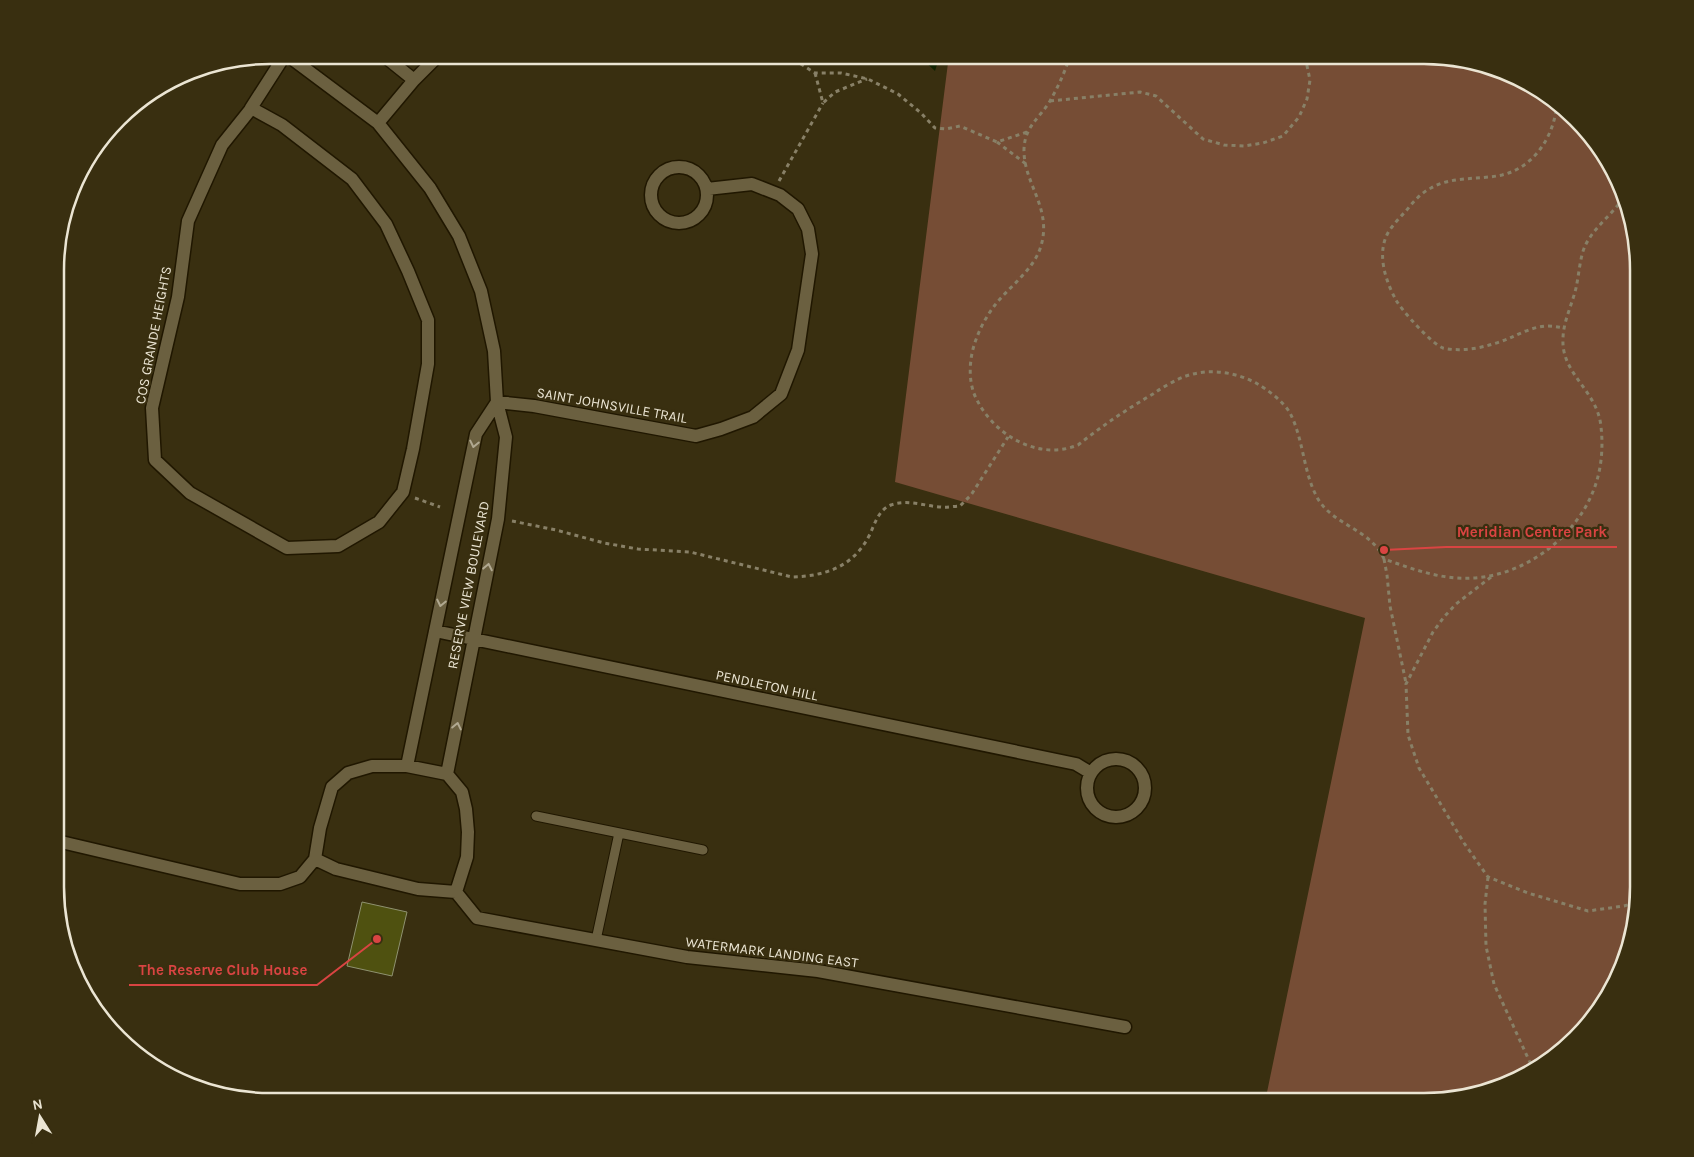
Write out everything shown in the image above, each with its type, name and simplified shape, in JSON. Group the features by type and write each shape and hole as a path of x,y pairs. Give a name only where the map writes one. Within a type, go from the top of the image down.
{"street":[{"name":"COS GRANDE HEIGHTS","path":"251,108 282,125 352,179 386,224 408,270 428,320 428,364 413,449 403,492 379,522 338,546 287,548 190,493 155,460 152,408 178,297 188,221 222,145 251,108 280,64"},
{"name":"RESERVE VIEW BOULEVARD","path":"298,64 378,123 430,188 459,236 481,290 494,351 497,402 506,437 498,519 447,774"},
{"path":"394,64 414,80"},
{"path":"378,123 430,64"},
{"path":"670,168 689,168 704,180 708,189 706,207 700,215 684,223 666,221 654,208 651,198 655,180 670,168"},
{"name":"SAINT JOHNSVILLE TRAIL","path":"497,402 534,406 696,436 753,417 781,394 798,350 812,254 808,230 798,209 773,192 752,184 708,189"},
{"name":"RESERVE VIEW BOULEVARD","path":"407,766 476,434 497,402"},
{"name":"PENDLETON HILL","path":"435,631 1076,764 1091,773"},
{"path":"1116,758 1134,764 1141,771 1145,780 1146,790 1144,799 1131,814 1122,817 1112,817 1103,814 1095,808 1087,792 1087,782 1091,773 1097,765 1106,760 1116,758"},
{"path":"64,843 240,884 280,884 300,877 315,859 320,828 332,786 348,773 372,766 407,766 447,774 462,792 468,832 467,857 456,892 418,889 336,869 315,859"},
{"name":"WATERMARK LANDING EAST","path":"456,892 478,918 687,957 818,970 1125,1028"}],"lane":[{"path":"536,816 703,850"},
{"path":"596,940 619,833"}],"path":[{"path":"801,64 815,73 841,73 868,79 898,94 921,113 935,128 946,129 960,126 997,142 1026,165"},
{"path":"1068,64 1050,101 1029,127 1025,140 1026,165 1043,217 1044,230 1040,249 1030,268 996,304 976,338 970,362 971,381 976,399 992,421 1008,436 1041,449 1055,451 1078,445 1136,404 1186,376 1211,372 1228,373 1246,378 1270,392 1289,412 1301,444 1311,484 1321,504 1331,514 1372,541 1380,550 1384,559 1390,606 1406,684 1408,735 1419,768 1464,843 1488,877 1528,893 1588,911 1629,904"},
{"path":"1050,101 1140,92 1156,96 1203,139 1224,145 1244,146 1283,136 1299,118 1308,99 1310,80 1307,64"},
{"path":"815,73 823,103"},
{"path":"773,192 823,103 835,92 868,79"},
{"path":"1556,112 1552,130 1542,149 1533,157 1515,170 1502,175 1452,182 1432,187 1417,198 1388,232 1383,248 1389,286 1400,307 1422,331 1442,347 1473,350 1528,330 1547,326 1564,328"},
{"path":"997,142 1027,132"},
{"path":"1384,559 1422,572 1460,578 1491,576 1531,562 1541,556 1567,532 1588,502 1597,481 1600,466 1601,426 1598,411 1592,398 1570,368 1564,355 1564,328 1576,287 1585,245 1619,203"},
{"path":"512,521 604,543 638,549 690,552 792,577 806,576 838,568 855,556 868,538 881,511 889,505 920,503 941,507 960,506 971,495 1008,436"},
{"path":"411,497 440,507"},
{"path":"1406,684 1432,632 1456,604 1491,576"},
{"path":"1488,877 1485,904 1486,946 1494,984 1531,1064"}],"shaded area":[{"path":"928,64 937,64 935,71"},
{"path":"948,64 1438,64 1478,71 1503,79 1527,91 1550,106 1588,144 1603,167 1615,191 1623,216 1630,256 1630,901 1623,941 1615,966 1603,990 1588,1013 1570,1033 1539,1059 1503,1078 1478,1086 1438,1093 1267,1093 1365,618 895,482"}],"building":[{"path":"362,902 407,912 392,976 347,966"}],"place":[{"name":"Meridian Centre Park","path":"1384,550"},
{"name":"The Reserve Club House","path":"377,939"}]}
